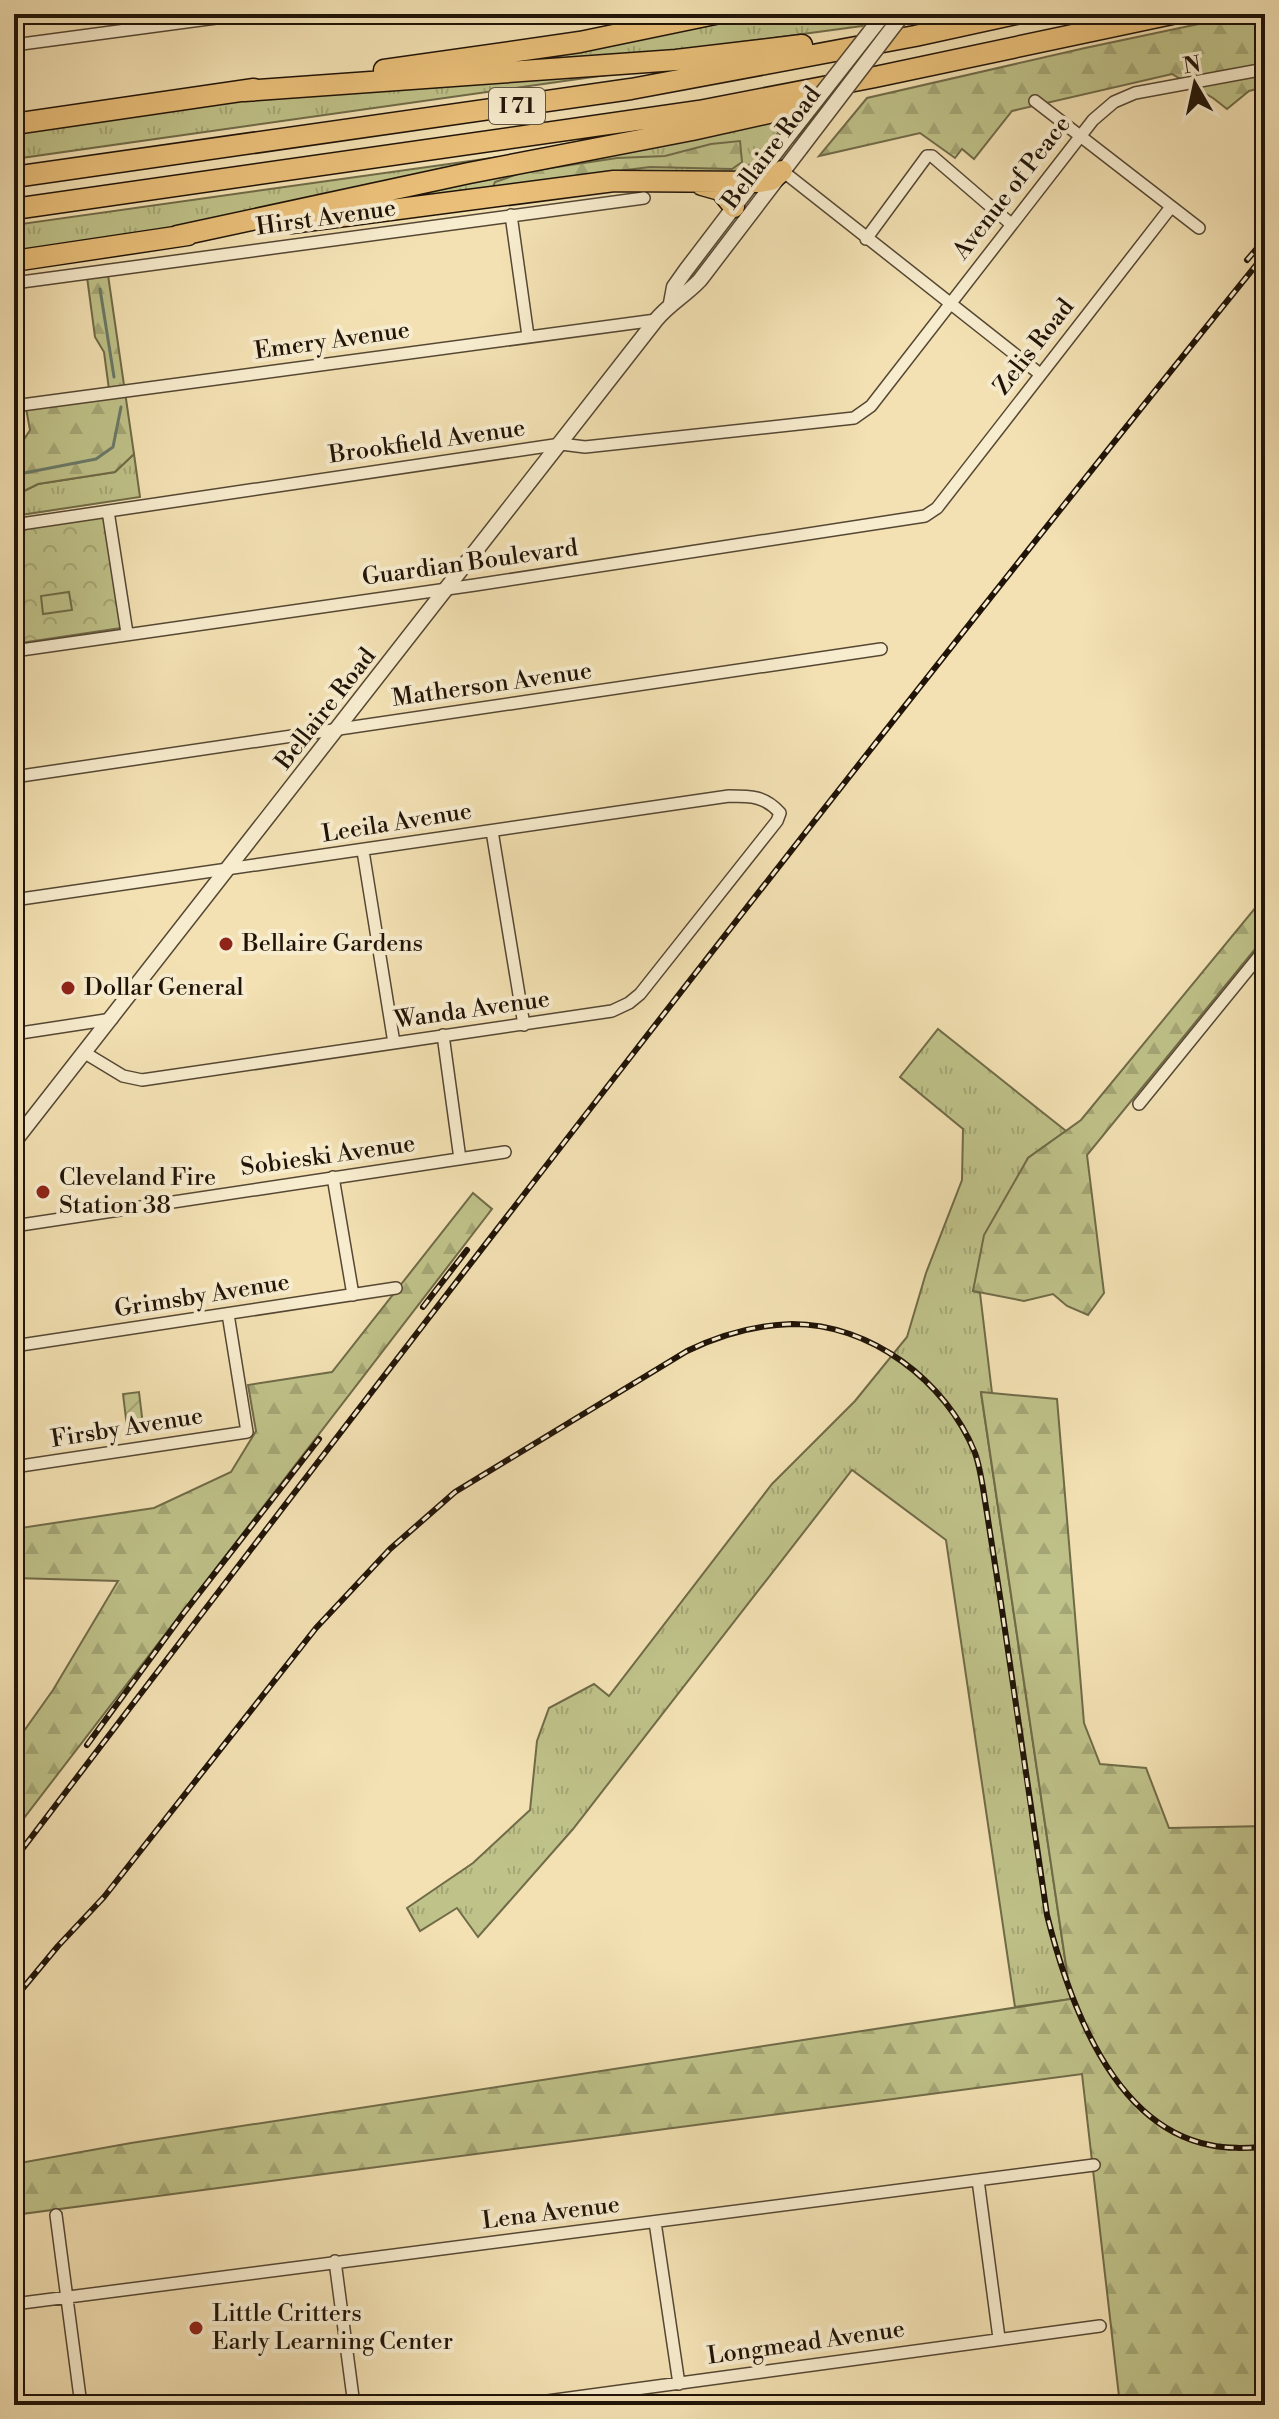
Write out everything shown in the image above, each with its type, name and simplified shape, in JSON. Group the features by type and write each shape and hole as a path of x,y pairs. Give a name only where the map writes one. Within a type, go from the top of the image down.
{"highway":[{"path":"14,124 580,42 715,14"},
{"path":"244,91 705,57 800,46 917,24 1013,14"},
{"name":"I 71","path":"14,177 631,89 839,51 1013,14"},
{"name":"I 71","path":"14,209 612,125 831,86 1172,14"},
{"path":"177,236 469,173 783,111 1015,48"},
{"path":"14,259 614,181 752,183 771,180 776,166"},
{"path":"682,181 717,187 734,207"}],"street":[{"path":"14,45 246,14"},
{"name":"Bellaire Road","path":"14,1142 656,320 671,303 700,280 776,166 782,144 884,14"},
{"name":"Bellaire Road","path":"776,166 800,149 903,14"},
{"name":"Avenue of Peace","path":"848,420 867,410 1104,109 1125,96 1216,76 1265,69"},
{"path":"1035,101 1199,228"},
{"path":"866,239 927,156 932,156 1011,224"},
{"path":"776,166 1040,374"},
{"name":"Bellaire Road","path":"671,303 674,287 752,183"},
{"name":"Hirst Avenue","path":"14,283 644,198"},
{"name":"Zelis Road","path":"932,513 1171,207"},
{"path":"511,215 528,336"},
{"name":"Emery Avenue","path":"14,406 656,320"},
{"name":"Brookfield Avenue","path":"14,525 561,444 585,447 848,420"},
{"path":"108,511 127,633"},
{"name":"Guardian Boulevard","path":"14,651 448,589 918,518 932,513"},
{"name":"Matherson Avenue","path":"14,777 881,649"},
{"name":"Leeila Avenue","path":"14,900 729,796 754,796 769,801 780,813"},
{"name":"Wanda Avenue","path":"85,1053 123,1076 142,1080 612,1011 640,994 777,821 780,813"},
{"path":"492,831 524,1025"},
{"path":"363,851 394,1043"},
{"path":"1139,1104 1265,949"},
{"path":"14,1034 113,1019"},
{"path":"443,1035 460,1159"},
{"name":"Sobieski Avenue","path":"14,1226 505,1152"},
{"path":"333,1177 353,1295"},
{"name":"Grimsby Avenue","path":"14,1346 396,1288"},
{"name":"Firsby Avenue","path":"14,1467 247,1432 228,1314"},
{"name":"Lena Avenue","path":"14,2304 1094,2165"},
{"path":"978,2180 999,2338"},
{"path":"56,2215 81,2405"},
{"path":"655,2222 679,2384"},
{"path":"335,2261 354,2405"},
{"name":"Longmead Avenue","path":"518,2405 1100,2326"}],"green space":[{"path":"745,14 872,14 862,26 623,58 436,71 650,35"},
{"path":"1246,14 1265,14 1265,87 1249,91 1227,109 1172,74 1012,111 974,159 962,149 955,158 920,133 819,156 867,98"},
{"path":"628,72 14,159 14,130 257,97"},
{"path":"794,114 754,162 737,172 627,173 356,208 453,183"},
{"path":"740,141 742,162 732,169 650,167 493,187 495,182 524,172 617,158 665,156 711,144"},
{"path":"499,157 190,227 14,251 14,225"},
{"path":"108,275 134,454 115,472 38,484 14,496 14,448 19,447 30,430 26,408 110,397 104,352 95,337 87,277"},
{"path":"134,454 140,497 14,516 14,496 38,484 115,472"},
{"path":"104,515 121,628 14,644 14,529"},
{"path":"69,592 72,610 43,614 41,596"},
{"path":"1265,896 1265,937 1087,1155 1104,1293 1088,1315 1067,1306 1053,1294 1024,1301 973,1291 984,1235 1028,1158 1081,1120"},
{"path":"938,1029 1066,1131 1028,1158 973,1291 980,1293 992,1393 981,1393 1071,1999 1015,2007 946,1540 852,1470 573,1829 478,1937 457,1908 420,1931 407,1908 473,1863 530,1810 537,1741 549,1708 594,1684 609,1696 772,1484 855,1401 907,1337 926,1273 962,1180 963,1129 900,1077"},
{"path":"473,1193 492,1209 14,1831 14,1745 53,1690 118,1581 14,1578 14,1529 154,1508 231,1472 256,1431 248,1385 332,1372"},
{"path":"139,1392 143,1425 127,1427 123,1394"},
{"path":"981,1392 1057,1399 1084,1723 1100,1764 1146,1768 1169,1828 1265,1826 1265,2405 1120,2405 1082,2074 14,2215 14,2164 131,2143 1071,1999"}],"waterway":[{"path":"100,289 114,377"},
{"path":"14,475 96,459 113,447 121,407"}],"railway":[{"path":"1247,260 1265,239"},
{"path":"14,1860 634,1052 1265,254"},
{"path":"423,1307 467,1250"},
{"path":"14,1999 104,1897 316,1628 390,1549 455,1492 699,1345 764,1326 792,1324 821,1327 850,1334 902,1362 945,1402 975,1453 982,1480 1047,1915 1068,1984 1100,2054 1121,2086 1146,2113 1176,2133 1210,2145 1265,2147"},
{"path":"87,1745 183,1614 319,1439"}],"place":[{"name":"Bellaire Gardens","path":"226,944"},
{"name":"Dollar General","path":"68,988"},
{"name":"Cleveland Fire Station 38","path":"43,1192"},
{"name":"Little Critters Early Learning Center","path":"196,2328"}]}
